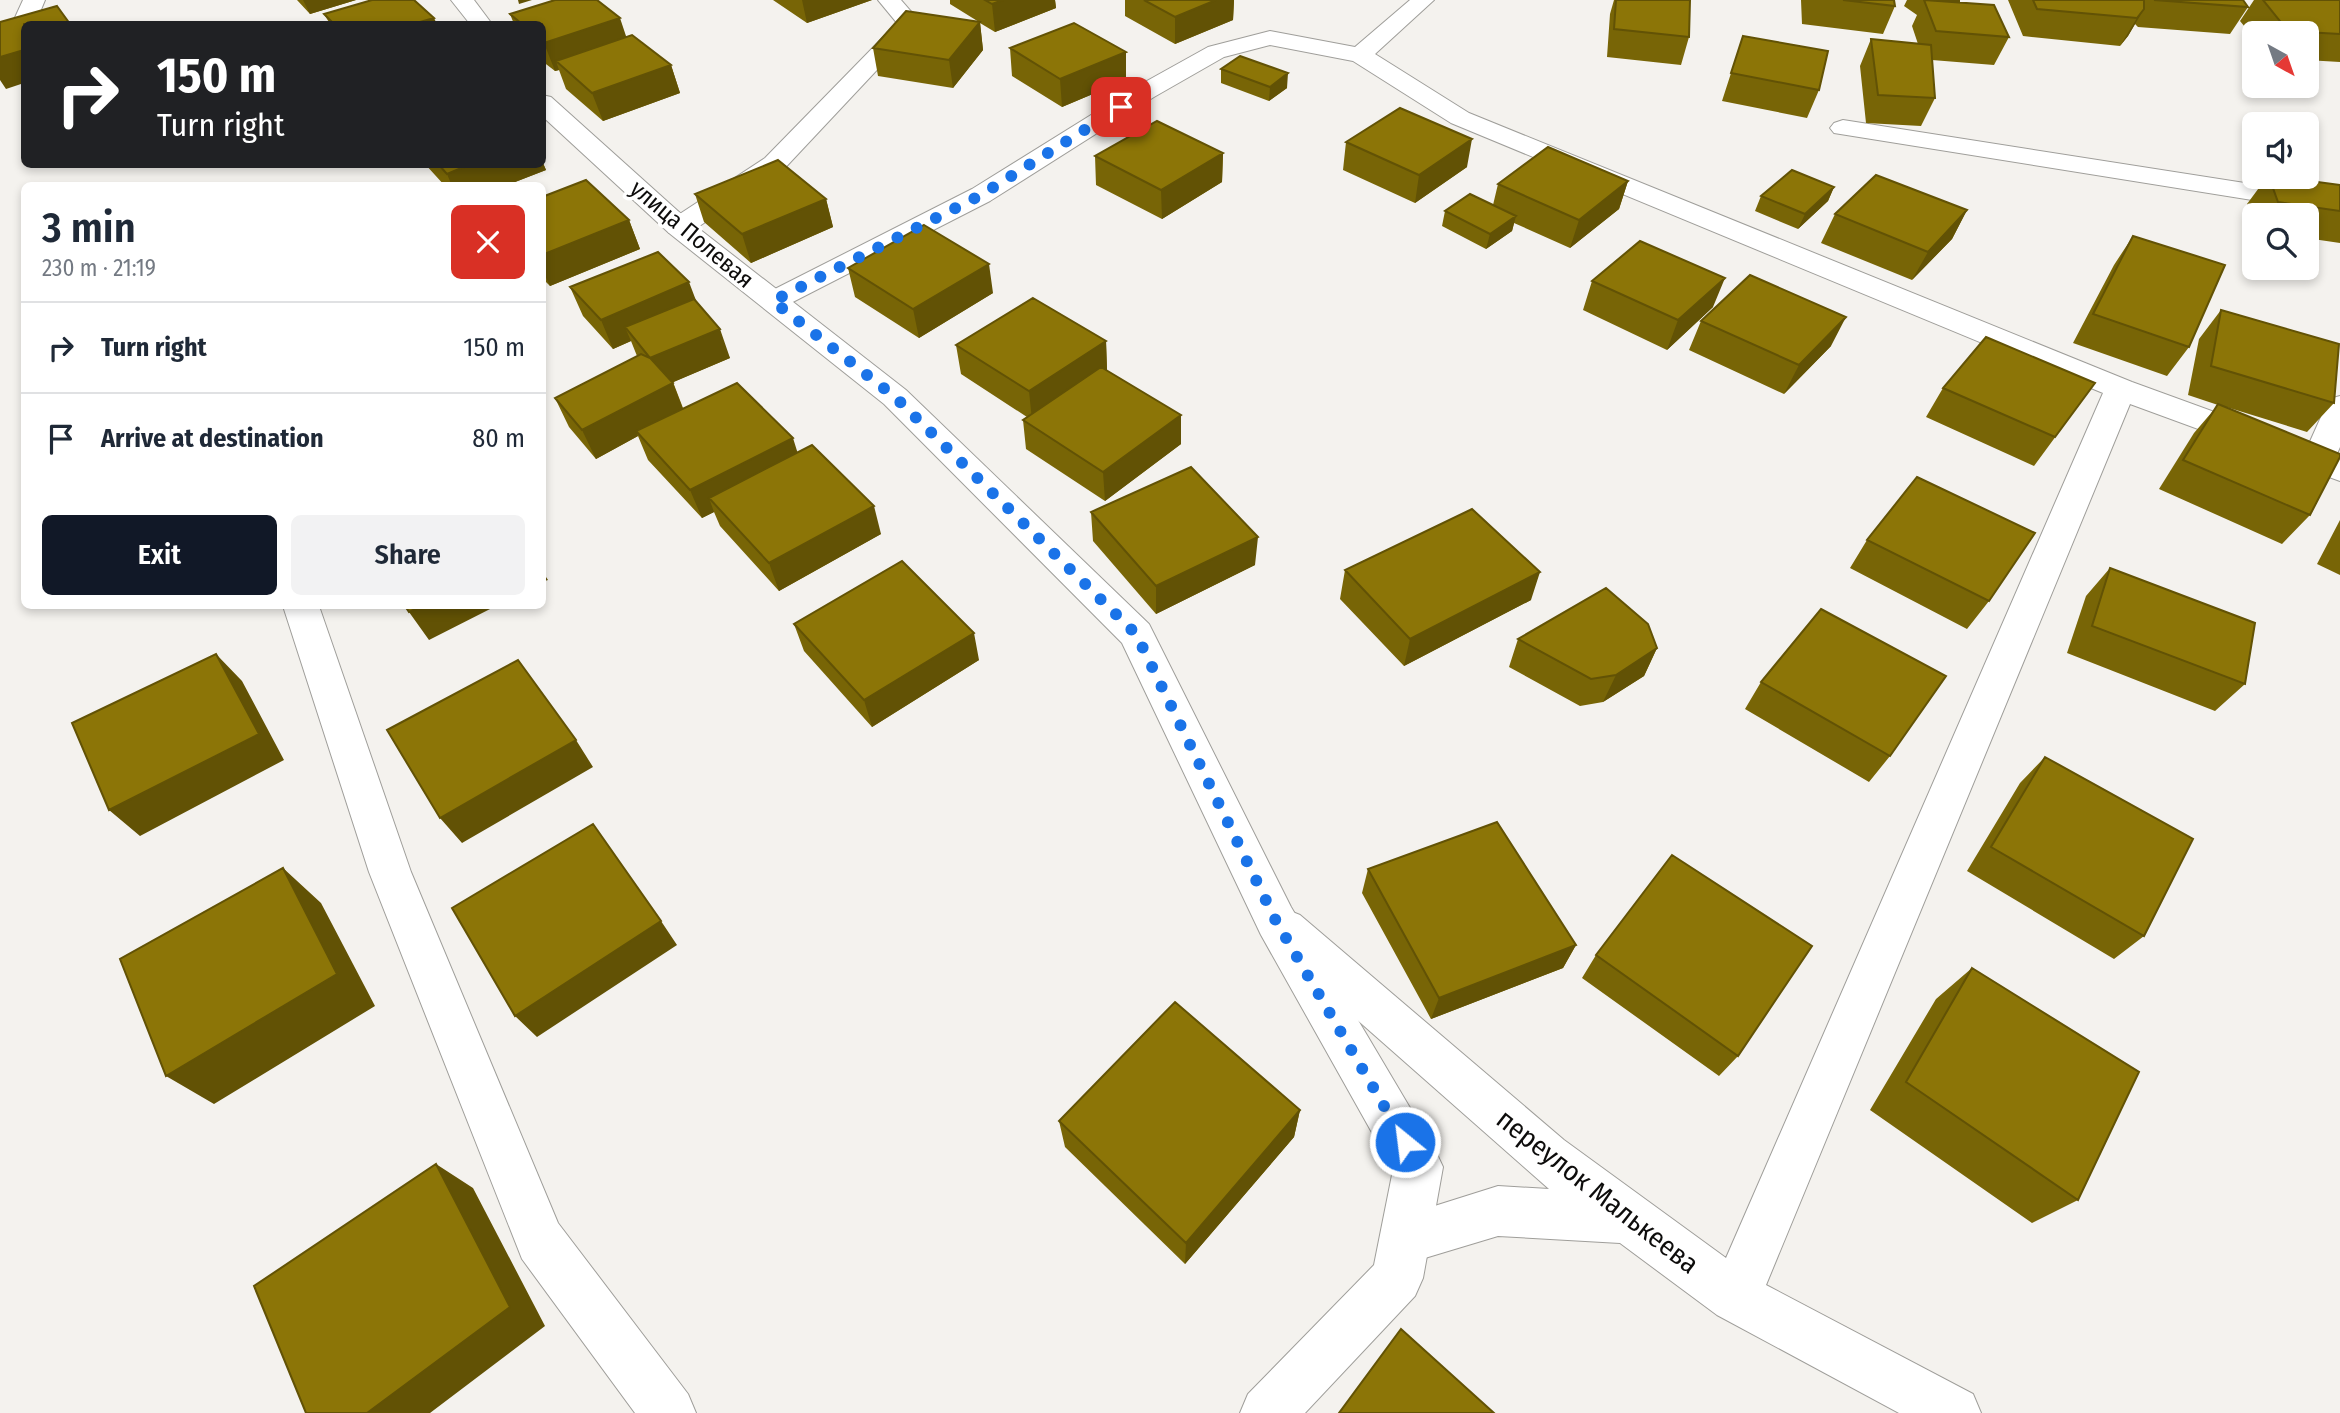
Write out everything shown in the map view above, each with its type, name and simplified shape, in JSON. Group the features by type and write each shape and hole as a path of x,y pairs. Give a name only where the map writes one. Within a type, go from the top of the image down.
{"street":[{"path":"25,21 34,0"},
{"path":"462,0 479,21"},
{"path":"679,227 774,164 910,23 890,0"},
{"path":"1360,55 1423,0"},
{"path":"19,35 21,30"},
{"path":"773,301 981,195 1145,92 1216,52 1270,38 1360,55 1460,118 1785,254 2121,389 2329,466 2340,406"},
{"name":"улица Полевая","path":"546,106 679,227 895,397 1136,634 1276,921 1418,1167 1397,1278 1267,1413"},
{"path":"1843,128 2340,206"},
{"path":"1735,1297 2121,389"},
{"path":"302,609 390,872 540,1241 669,1413"},
{"name":"переулок Малькеева","path":"1276,921 1547,1157 1735,1297 1954,1413"},
{"path":"1405,1238 1498,1211 1629,1218"}],"building":[{"path":"372,0 414,0 434,18 424,21 331,21 324,14"},
{"path":"555,0 597,0 620,18 546,42 546,21 518,21 510,14"},
{"path":"985,0 1003,0 992,4"},
{"path":"1144,0 1216,0 1175,17"},
{"path":"1616,0 1690,0 1689,37 1614,29"},
{"path":"1843,0 1894,0 1895,6"},
{"path":"1924,0 1994,5 2009,37 1936,31"},
{"path":"2033,0 2144,0 2144,9 2137,18 2037,9"},
{"path":"2154,0 2243,0 2248,7"},
{"path":"2263,0 2340,0 2340,34 2319,33 2319,21 2280,21"},
{"path":"57,6 68,21 21,21 21,51 0,57 0,22"},
{"path":"906,11 980,22 949,60 873,48"},
{"path":"1074,23 1126,52 1060,79 1010,48"},
{"path":"632,35 671,65 592,93 556,61"},
{"path":"1743,36 1828,51 1819,90 1731,73"},
{"path":"1871,39 1931,45 1935,98 1878,95"},
{"path":"1240,56 1288,73 1270,87 1221,69"},
{"path":"1400,108 1472,139 1419,175 1346,142"},
{"path":"1157,121 1223,153 1161,190 1095,156"},
{"path":"1548,147 1628,181 1579,220 1498,184"},
{"path":"778,160 826,199 742,234 695,194"},
{"path":"442,168 461,168 447,174"},
{"path":"1792,170 1834,187 1805,214 1761,196"},
{"path":"1876,175 1967,210 1928,252 1835,214"},
{"path":"586,180 629,220 546,253 546,195"},
{"path":"2319,182 2340,185 2340,211 2319,208 2319,203 2278,202 2273,189 2319,189"},
{"path":"1470,194 1516,216 1490,234 1445,211"},
{"path":"924,225 989,264 913,309 848,268"},
{"path":"2133,236 2225,265 2189,347 2093,314"},
{"path":"1640,241 1725,278 1678,320 1592,281"},
{"path":"658,252 689,282 601,320 570,287"},
{"path":"1750,275 1846,317 1799,365 1701,321"},
{"path":"1033,298 1106,341 1029,391 956,345"},
{"path":"694,299 720,329 650,358 625,327"},
{"path":"2221,310 2339,344 2334,403 2211,366"},
{"path":"1986,337 2095,383 2055,437 1943,388"},
{"path":"641,354 650,358 673,383 582,430 555,398"},
{"path":"1101,367 1181,415 1103,472 1023,420"},
{"path":"737,383 793,438 690,490 636,431"},
{"path":"2218,404 2340,454 2310,515 2183,460"},
{"path":"812,445 874,506 769,563 709,498"},
{"path":"1191,467 1258,537 1156,586 1091,512"},
{"path":"1917,477 2035,533 1989,601 1867,540"},
{"path":"1472,509 1540,572 1410,639 1345,570"},
{"path":"902,561 974,633 864,700 794,624"},
{"path":"2110,568 2255,623 2245,684 2092,626"},
{"path":"1606,588 1648,624 1657,648 1616,675 1591,679 1518,639"},
{"path":"1821,609 1946,676 1890,756 1761,682"},
{"path":"216,654 259,734 109,810 72,723"},
{"path":"518,660 576,740 440,818 387,730"},
{"path":"2045,757 2193,839 2144,936 1991,847"},
{"path":"1497,822 1576,945 1439,998 1368,869"},
{"path":"593,824 661,921 515,1016 452,908"},
{"path":"1672,855 1812,946 1738,1056 1596,955"},
{"path":"283,868 337,974 166,1076 120,959"},
{"path":"1972,968 2139,1072 2078,1200 1906,1082"},
{"path":"1175,1002 1300,1110 1186,1243 1059,1121"},
{"path":"436,1164 510,1307 367,1413 306,1413 254,1286"},
{"path":"1401,1329 1494,1413 1339,1413"}],"route":[{"path":"1121,107 981,195 773,301 895,397 1136,634 1276,921 1323,997 1405,1142"}]}
